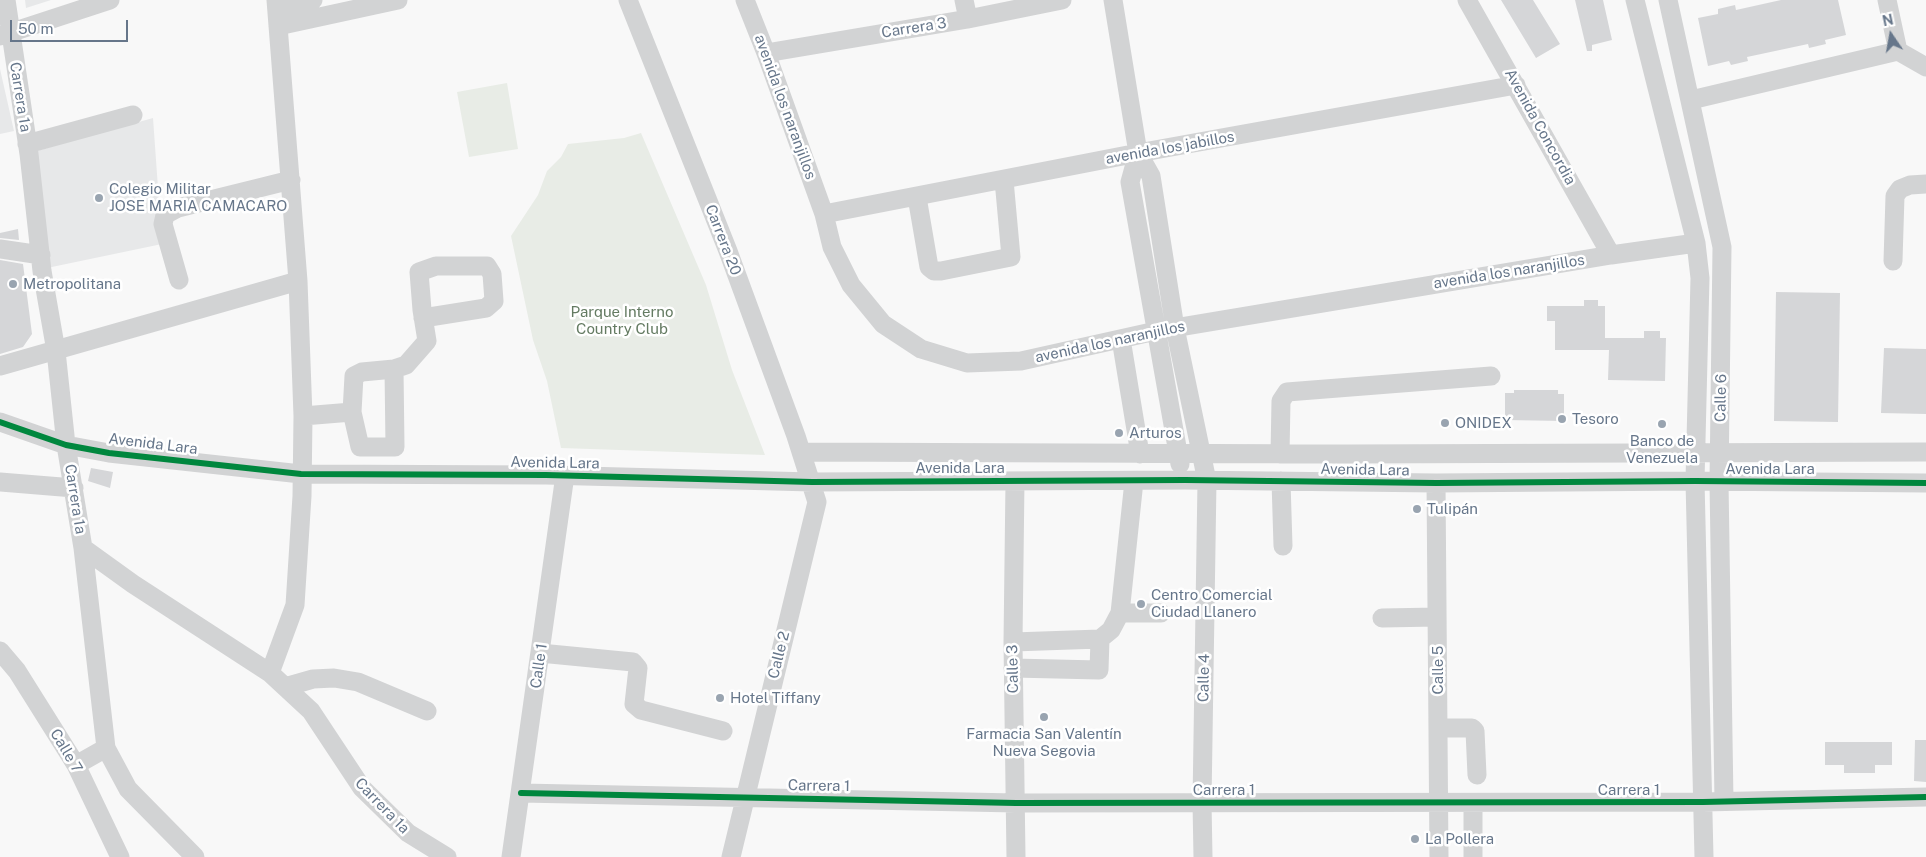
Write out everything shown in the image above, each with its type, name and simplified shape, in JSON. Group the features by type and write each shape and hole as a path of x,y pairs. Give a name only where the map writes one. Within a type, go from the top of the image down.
{"street":[{"name":"Carrera 1a","path":"6,0 5,34 27,144 40,255 56,351 66,445 83,548 133,584 270,673 311,711 362,788 408,833 447,857"},
{"path":"5,34 110,0"},
{"path":"277,13 312,0"},
{"path":"277,13 398,0"},
{"name":"Carrera 20","path":"628,0 728,251 812,482"},
{"name":"avenida los naranjillos","path":"745,0 824,214 832,247 851,285 883,324 921,349 967,363 1021,361 1156,331 1611,255 1696,244"},
{"path":"964,0 968,19"},
{"name":"Carrera 3","path":"766,53 968,19 1062,0"},
{"path":"1112,0 1138,154 1130,182 1177,454 1185,480"},
{"name":"Avenida Concordia","path":"1467,0 1611,255"},
{"path":"1635,0 1696,244 1700,278 1695,481 1704,857"},
{"name":"Calle 6","path":"1668,0 1722,247 1719,482 1724,801"},
{"path":"1887,0 1898,50"},
{"path":"270,673 295,605 304,416 298,281 277,13"},
{"path":"1691,100 1898,50 1926,67"},
{"name":"avenida los jabillos","path":"824,214 1516,85"},
{"path":"27,144 133,115"},
{"name":"Calle 4","path":"1138,154 1151,176 1175,328 1207,481 1202,802 1203,857"},
{"path":"179,280 163,224 165,215 178,208 291,180"},
{"path":"918,196 929,267 934,272 941,271 1011,257 1004,180"},
{"path":"1893,261 1895,196 1900,189 1910,185 1926,184"},
{"path":"0,249 40,255"},
{"path":"0,366 298,281"},
{"path":"394,369 395,447 360,447 352,412 354,376 362,372 394,369 406,365 427,341 423,318"},
{"path":"1121,339 1140,454"},
{"path":"1280,454 1281,400 1287,392 1491,376"},
{"path":"304,416 352,412"},
{"name":"Avenida Lara","path":"0,422 66,445 109,453 301,474 565,475 812,482 1185,480 1436,483 1695,481 1926,483"},
{"name":"Avenida Lara","path":"802,452 1140,454 1926,452"},
{"name":"Calle 1","path":"511,857 522,792 565,475"},
{"path":"1013,642 1100,640 1111,630 1120,613 1134,480"},
{"name":"Calle 3","path":"1015,481 1013,668 1016,857"},
{"path":"1281,481 1283,546"},
{"path":"0,482 74,488"},
{"name":"Calle 2","path":"731,857 744,796 817,502 812,482"},
{"name":"Calle 5","path":"1436,483 1439,857"},
{"path":"83,548 106,748 128,788 195,857"},
{"path":"1120,613 1161,613"},
{"path":"1382,618 1437,617"},
{"path":"1013,668 1099,670 1100,640"},
{"name":"Calle 7","path":"0,652 17,671 76,765 120,857"},
{"path":"540,653 632,662 638,668 634,704 641,710 723,731"},
{"path":"285,687 314,679 334,678 358,682 427,711"},
{"path":"1438,728 1472,728 1475,731 1477,775"},
{"path":"76,765 106,748"},
{"name":"Carrera 1","path":"522,792 1016,803 1703,802 1926,797"},
{"path":"1473,803 1473,857"}],"shaded area":[{"path":"25,0 51,0 26,8"},
{"path":"0,69 14,131 0,134"},
{"name":"Colegio Militar JOSE MARIA CAMACARO","path":"153,118 162,244 47,268 33,152"}],"green space":[{"path":"507,83 518,149 469,157 457,92"},
{"name":"Parque Interno Country Club","path":"641,133 706,285 732,370 765,455 561,448 547,381 533,340 511,236 538,195 547,171 561,157 568,144 624,138"}],"building":[{"path":"1501,0 1533,0 1560,44 1536,58"},
{"path":"1575,0 1603,0 1612,40 1592,45 1592,51 1587,51"},
{"path":"1781,0 1838,0 1846,35 1825,40 1826,44 1809,48 1808,44 1747,57 1748,61 1731,65 1729,61 1708,66 1698,18 1718,14 1718,9 1735,5 1736,10"},
{"path":"18,229 19,240 0,238 0,233"},
{"name":"Metropolitana","path":"0,260 23,264 32,334 23,347 0,354"},
{"path":"1776,292 1840,293 1838,422 1774,421"},
{"path":"1584,300 1598,300 1598,306 1605,306 1605,338 1644,338 1644,331 1660,331 1660,338 1666,338 1665,381 1608,380 1609,350 1555,350 1555,321 1547,321 1547,306 1584,306"},
{"path":"1884,348 1926,349 1926,414 1881,413"},
{"path":"1514,390 1558,390 1558,394 1564,394 1564,421 1505,420 1505,393 1514,393"},
{"path":"91,468 113,472 110,488 88,481"},
{"path":"1915,740 1926,740 1926,782 1914,781"},
{"path":"1825,742 1892,742 1892,765 1875,765 1875,773 1844,773 1844,765 1825,765"}],"cycle path":[{"path":"0,422 66,445 109,453 301,474 546,475 812,482 1185,480 1436,483 1695,481 1926,483"},
{"path":"521,793 1016,803 1703,802 1926,797"}],"place":[{"name":"Colegio Militar JOSE MARIA CAMACARO","path":"99,198"},
{"name":"Metropolitana","path":"13,284"},
{"name":"Tesoro","path":"1562,419"},
{"name":"ONIDEX","path":"1445,423"},
{"name":"Banco de Venezuela","path":"1662,424"},
{"name":"Arturos","path":"1119,433"},
{"name":"Tulipán","path":"1417,509"},
{"name":"Centro Comercial Ciudad Llanero","path":"1141,604"},
{"name":"Hotel Tiffany","path":"720,698"},
{"name":"Farmacia San Valentín Nueva Segovia","path":"1044,717"},
{"name":"La Pollera","path":"1415,839"}]}
